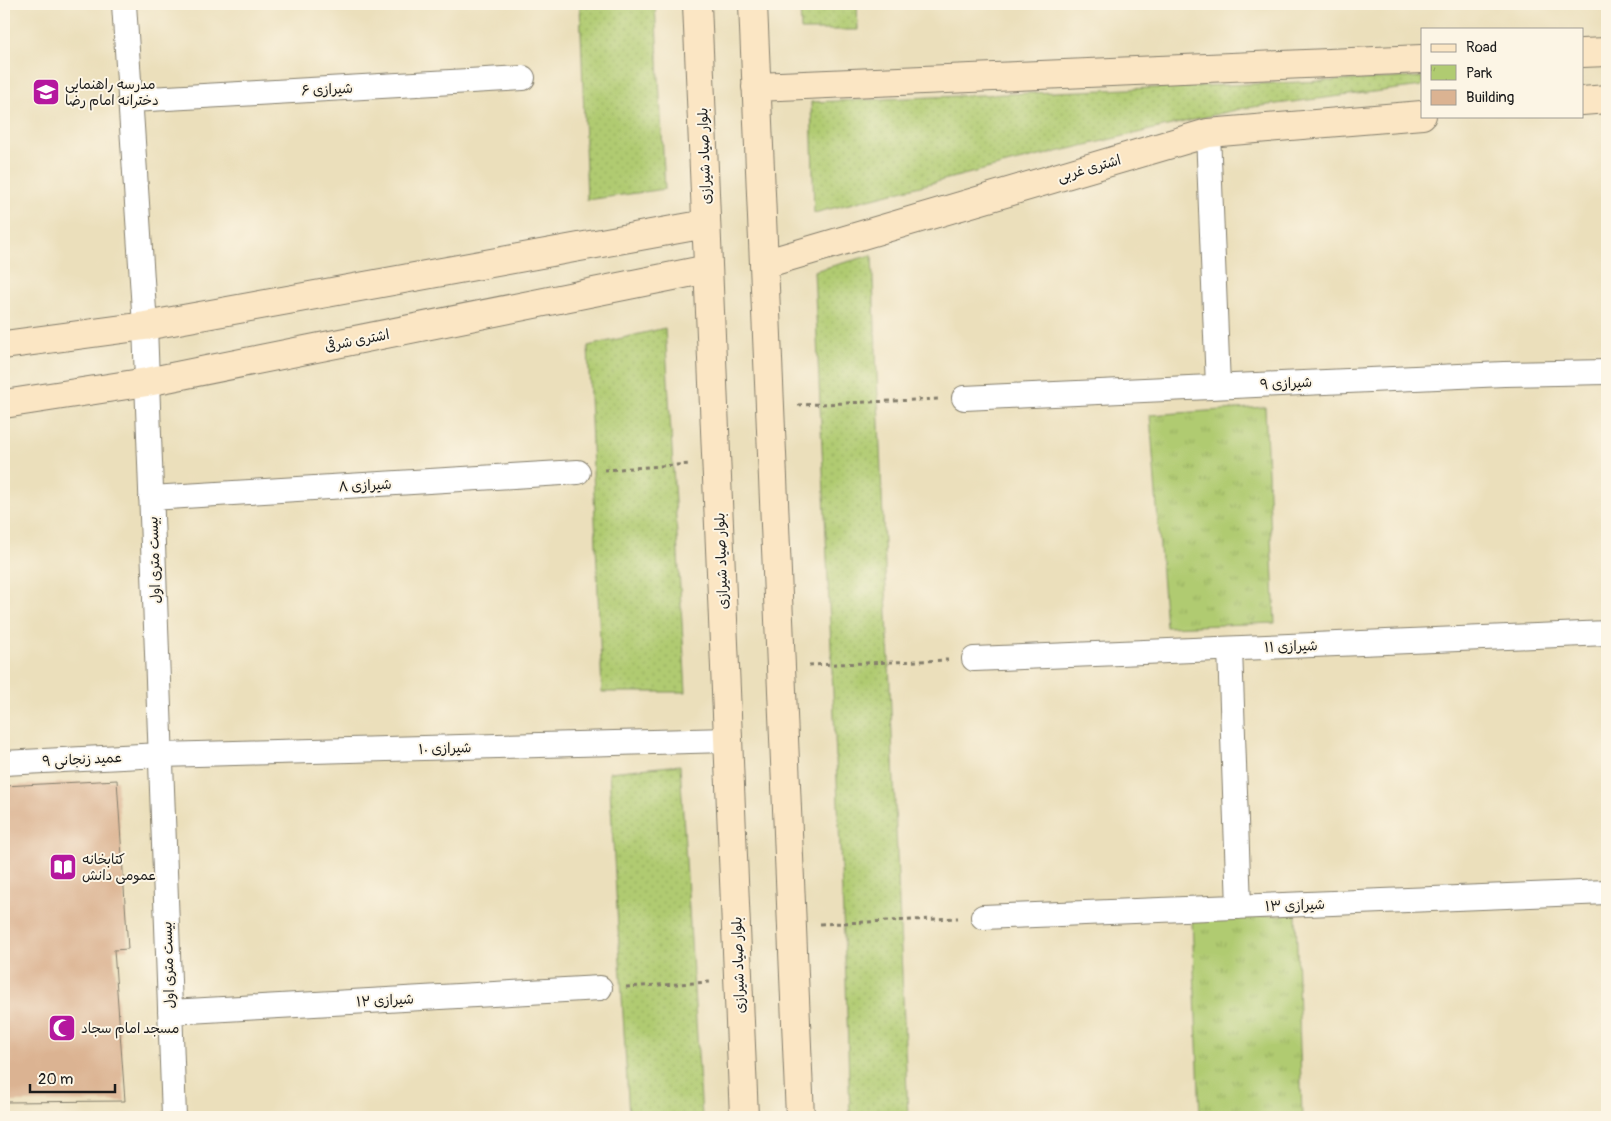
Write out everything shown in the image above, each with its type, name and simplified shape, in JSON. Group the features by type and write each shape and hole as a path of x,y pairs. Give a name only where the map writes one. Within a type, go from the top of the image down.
{"main road":[{"name":"بلوار صیاد شیرازی","path":"697,4 744,1117"},
{"path":"754,4 800,1117"},
{"path":"1584,53 1607,52"},
{"path":"756,87 1421,60"},
{"path":"1584,101 1607,99"},
{"name":"اشتری غربی","path":"764,264 1208,134 1421,115"},
{"path":"4,345 145,326 706,224"},
{"name":"اشتری شرقی","path":"4,404 147,382 708,269"}],"street":[{"name":"بیست متری اول","path":"124,4 145,326 174,1117"},
{"name":"شیرازی ۶","path":"130,100 523,78"},
{"path":"1208,134 1218,386"},
{"name":"شیرازی ۹","path":"964,398 1504,374 1607,372"},
{"name":"شیرازی ۸","path":"151,498 578,472"},
{"name":"شیرازی ۱۱","path":"974,659 1607,633"},
{"path":"1230,649 1239,907"},
{"name":"شیرازی ۱۰","path":"161,755 728,740"},
{"name":"عمید زنجانی ۹","path":"4,762 161,755"},
{"name":"شیرازی ۱۳","path":"983,917 1607,892"},
{"name":"شیرازی ۱۲","path":"170,1012 600,988"}],"path":[{"path":"770,406 964,398"},
{"path":"578,472 716,462"},
{"path":"781,666 974,659"},
{"path":"792,925 983,917"},
{"path":"600,988 739,981"}],"green space":[{"path":"580,4 655,4 665,189 587,200"},
{"path":"800,4 857,4 858,30 801,30"},
{"path":"1421,77 1421,86 1244,108 1018,161 814,213 811,102"},
{"path":"872,255 908,1117 850,1117 846,981 814,271"},
{"path":"665,328 686,692 602,692 588,346"},
{"path":"1265,407 1275,623 1166,627 1150,415"},
{"path":"680,765 702,1117 629,1117 609,772"},
{"path":"1296,914 1302,1117 1200,1117 1192,920"}],"building":[{"path":"117,780 128,949 114,950 125,1101 4,1102 4,786"}],"place":[{"name":"مدرسه راهنمایی دخترانه امام رضا","path":"46,92"},
{"name":"کتابخانه عمومی دانش","path":"63,867"},
{"name":"مسجد امام سجاد","path":"62,1028"}]}
